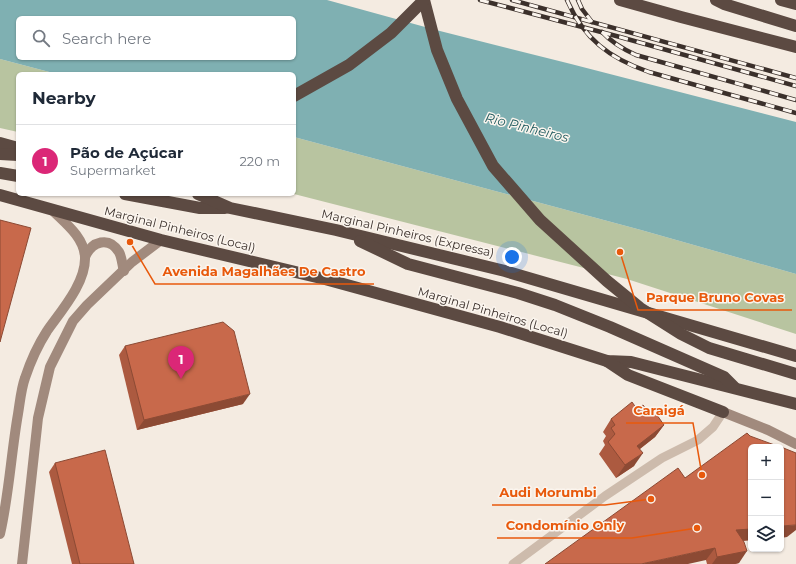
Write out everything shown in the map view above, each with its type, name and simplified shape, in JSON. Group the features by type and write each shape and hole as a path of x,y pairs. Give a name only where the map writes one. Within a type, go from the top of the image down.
{"highway":[{"path":"296,95 349,65 391,33 424,0"},
{"path":"424,0 437,50 457,99 493,166 540,220 607,281 640,308 681,334 709,348 796,374"},
{"path":"620,0 681,18 796,47"},
{"path":"716,0 796,26"},
{"path":"781,0 796,4"},
{"path":"0,143 16,147"},
{"path":"0,154 16,155"},
{"path":"0,173 16,176"},
{"name":"Marginal Pinheiros (Local)","path":"0,195 161,240 325,279 500,327 607,361"},
{"path":"136,196 200,208 230,208"},
{"name":"Marginal Pinheiros (Expressa)","path":"203,196 230,208 336,230 505,271 796,356"},
{"path":"336,230 408,264 518,293 610,326 724,377 736,388"},
{"path":"607,361 631,362 796,404"},
{"path":"607,361 628,376 723,412"}],"street":[{"path":"0,534 5,511 14,434 24,379 46,333 71,297 84,267 84,250 78,238 70,227 52,210"},
{"path":"22,564 38,418 50,367 73,322 87,305 141,254 161,240"},
{"path":"85,257 89,249 95,244 110,243 120,253 124,271"},
{"path":"513,564 611,492 662,458 698,440 713,427 723,412 768,430 796,444"}],"green space":[{"path":"0,59 49,72 16,72 16,132 0,128"},
{"path":"296,138 641,230 796,274 796,334 627,279 296,195"}],"water":[{"name":"Rio Pinheiros","path":"0,0 327,0 436,30 796,122 796,274 641,230 296,138 296,72 49,72 0,59"}],"building":[{"path":"0,220 31,228 0,342"},
{"path":"223,322 234,331 250,394 144,420 125,346"},
{"path":"632,402 637,409 643,405 648,411 652,408 664,425 637,446 643,453 625,465 608,442 615,434 611,428 615,425 611,419"},
{"path":"747,433 750,436 772,444 748,444 748,529 736,530 744,542 747,551 717,557 715,548 641,564 545,564 678,468 685,478"},
{"path":"784,448 796,453 796,525 784,526"},
{"path":"105,450 134,564 80,564 55,463"}],"railway":[{"path":"480,0 796,86"},
{"path":"512,0 796,78"},
{"path":"567,0 581,26 590,36 599,45 622,60 649,72 796,113"},
{"path":"578,0 582,9 592,22"},
{"path":"602,32 618,45 636,55 796,100"}],"place":[{"name":"Avenida Magalhães De Castro","path":"130,242"},
{"name":"Parque Bruno Covas","path":"620,252"},
{"name":"Pão de Açúcar","path":"181,379"},
{"name":"Caraigá","path":"702,475"},
{"name":"Audi Morumbi","path":"651,499"},
{"name":"Condomínio Only","path":"697,528"}]}
